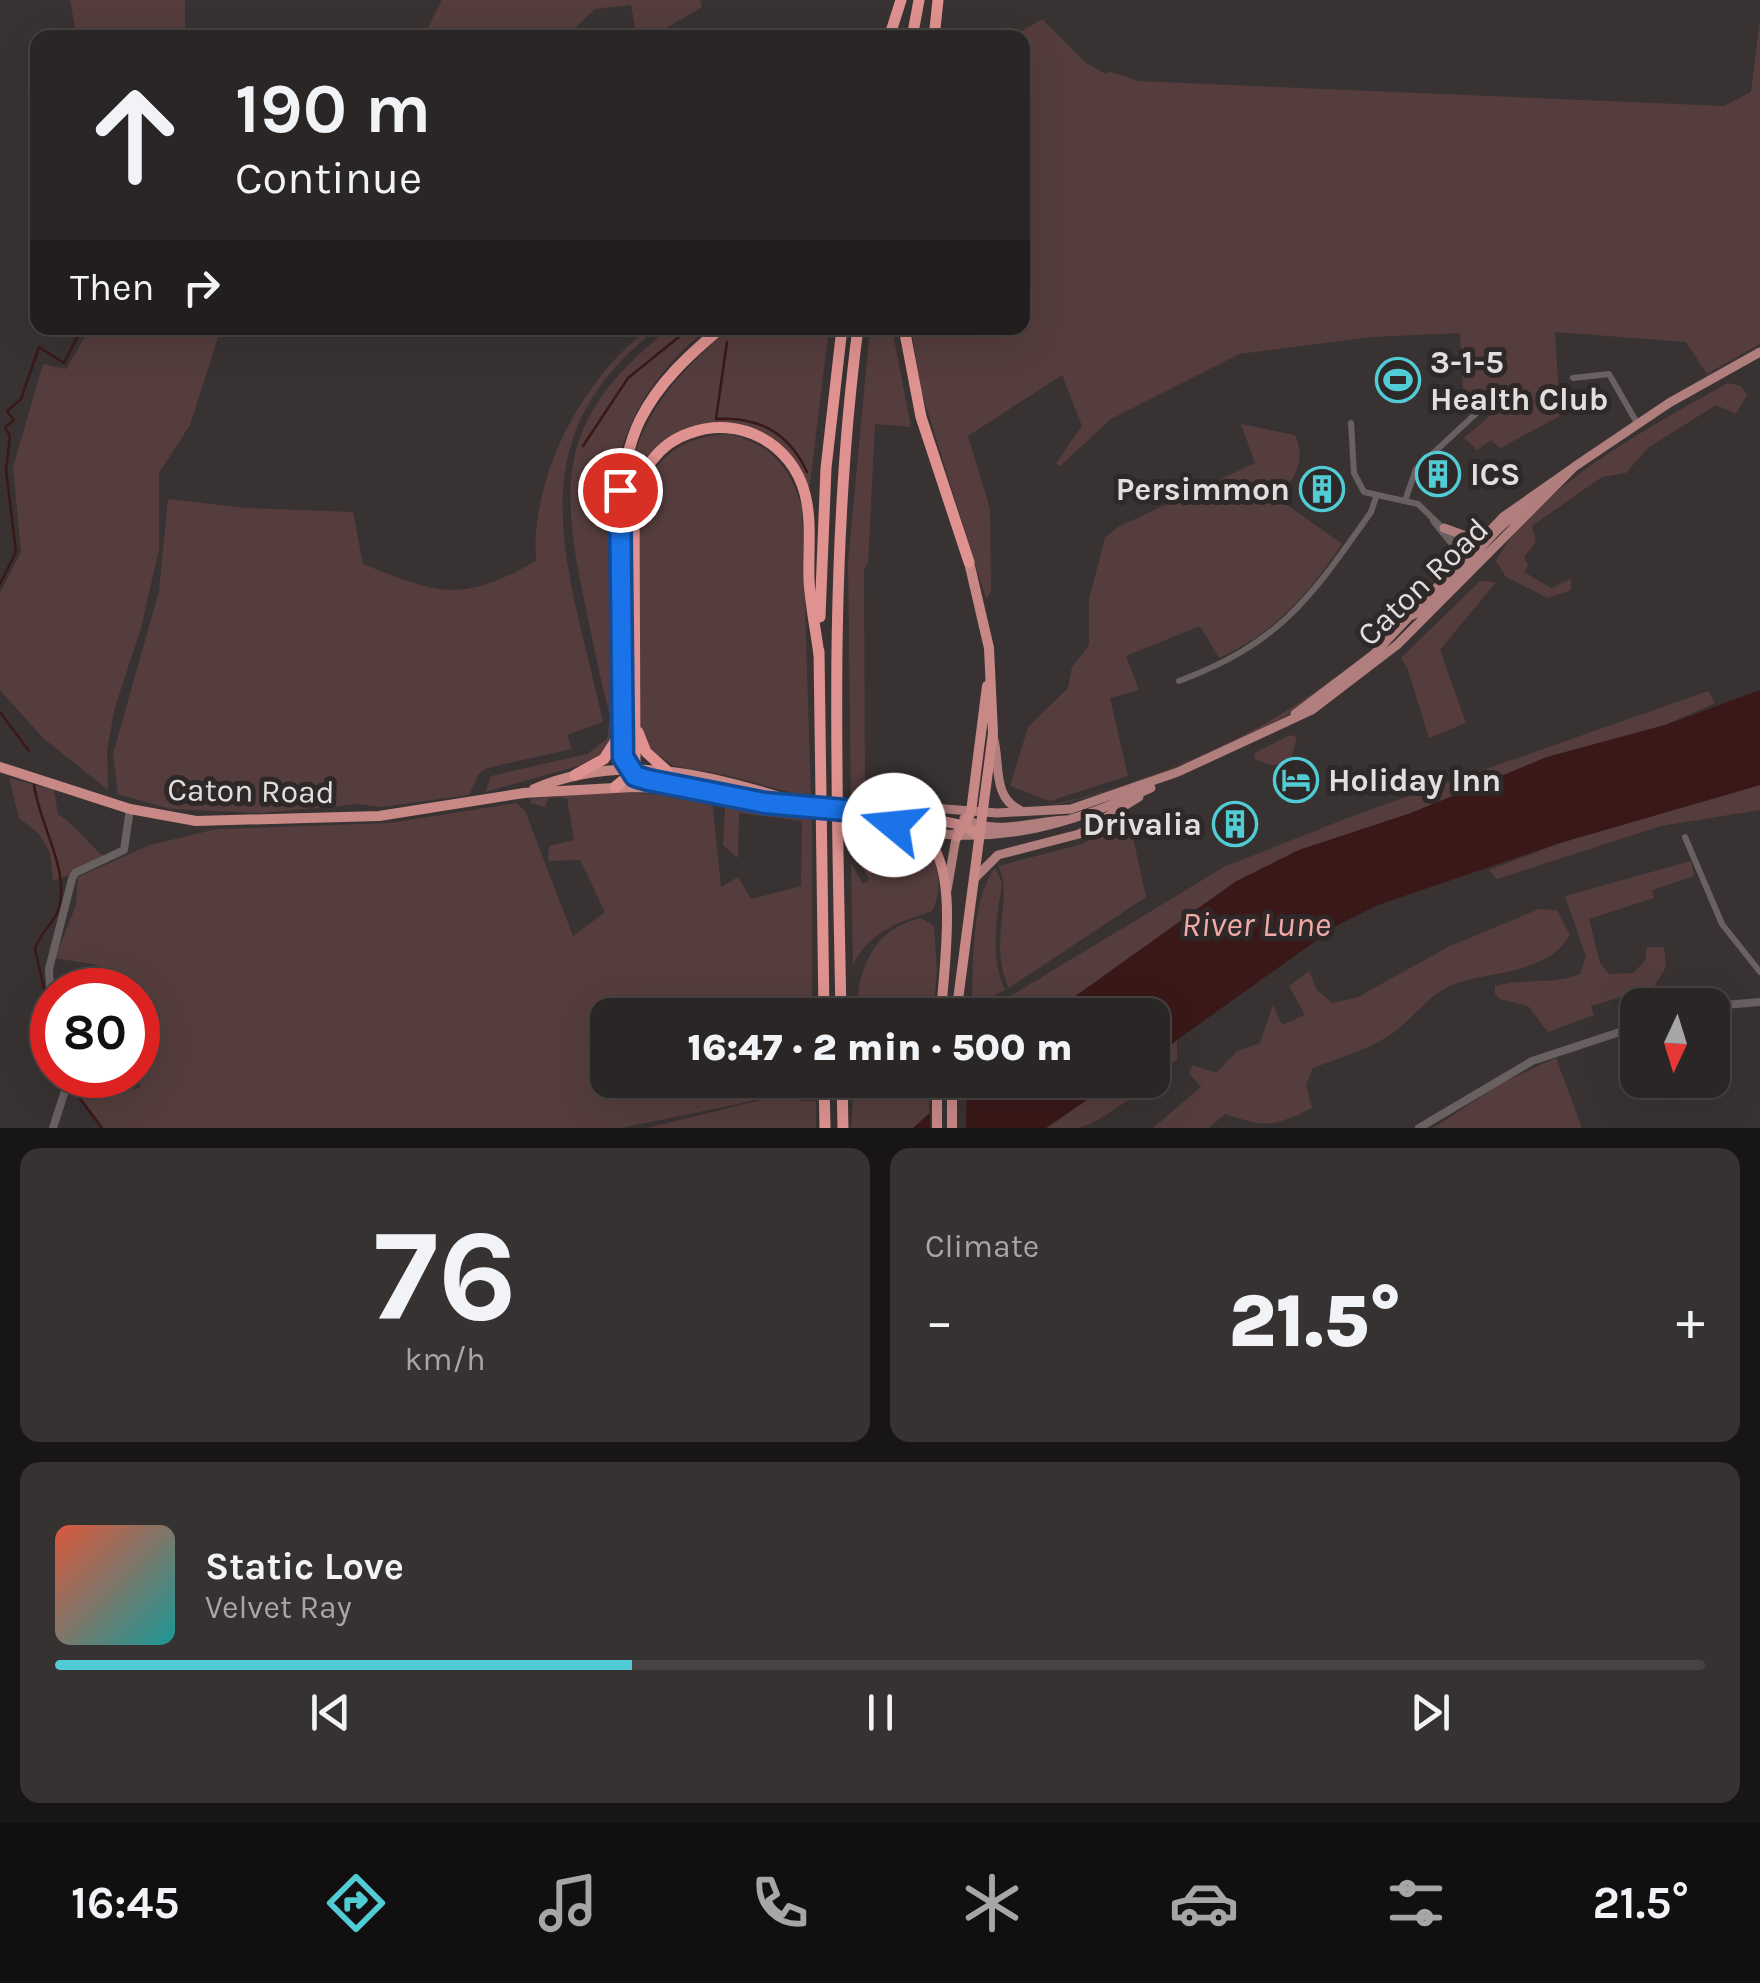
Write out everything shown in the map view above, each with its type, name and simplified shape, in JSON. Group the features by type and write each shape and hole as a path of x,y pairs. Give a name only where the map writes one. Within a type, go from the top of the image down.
{"highway":[{"path":"893,30 901,0"},
{"path":"913,30 919,0"},
{"path":"935,30 938,0"},
{"path":"631,770 622,730 618,522 626,455 655,394 672,372 713,335"},
{"path":"824,998 819,656 826,468 841,335"},
{"path":"842,998 835,621 842,472 857,335"},
{"path":"905,335 921,417 969,562 990,666 993,733 958,998"},
{"path":"615,787 631,770 636,723 634,501 654,458 694,431 720,427 753,433 780,450 796,471 806,496 809,583 819,656"},
{"path":"957,836 965,819 990,666"},
{"path":"636,723 646,752 666,771"},
{"path":"575,775 604,759 622,730"},
{"name":"Caton Road","path":"0,767 130,809 182,820 346,818 524,794 615,787 689,789 775,805 965,819"},
{"path":"631,770 689,789"},
{"name":"Caton Road","path":"524,794 575,775 666,771 728,781 804,805"},
{"name":"Caton Road","path":"856,811 918,831"},
{"path":"965,819 981,831"},
{"path":"918,831 935,846 945,868 942,998"},
{"path":"824,1098 825,1128"},
{"path":"842,1098 843,1128"},
{"path":"937,1098 937,1128"},
{"path":"952,1098 952,1128"}],"main road":[{"name":"Caton Road","path":"918,831 957,836 981,831 1038,831 1074,820 1149,789 1294,716 1385,650 1470,561 1485,534 1636,423 1760,352"},
{"name":"Caton Road","path":"1385,650 1406,618 1420,612 1522,510 1537,504 1574,468"},
{"path":"1444,528 1463,535 1485,534"},
{"path":"993,733 1000,791 1009,805 1032,813"},
{"name":"Caton Road","path":"965,819 985,813 1032,813 1099,801 1178,772"},
{"path":"973,882 998,855 1079,834 1121,812 1149,789"},
{"path":"947,893 957,836"}],"street":[{"path":"1573,378 1609,374 1636,423"},
{"path":"1406,498 1416,469 1482,408"},
{"path":"1351,423 1354,473 1364,492 1376,497 1406,498 1444,528 1470,561"},
{"path":"1180,681 1247,651 1300,610 1371,512 1376,497"},
{"path":"1430,515 1470,561"},
{"path":"50,968 75,873 124,850 130,809"},
{"path":"1686,837 1722,924 1760,972"},
{"path":"1730,1004 1760,1002"},
{"path":"1418,1128 1532,1061 1620,1032"},
{"path":"52,1128 63,1098"}],"shaded area":[{"path":"70,0 185,0 185,30 76,30"},
{"path":"442,0 700,0 702,7 663,30 636,30 631,5 595,9 572,30 427,30"},
{"path":"1760,18 1760,344 1707,374 1686,342 1555,332 1560,416 1500,448 1491,440 1477,450 1464,438 1492,414 1480,401 1464,415 1460,333 1372,337 1239,354 1111,419 1060,466 1056,463 1082,426 1062,375 968,436 990,509 991,591 986,599 921,390 912,335 1030,335 1030,30 1024,30 1042,19 1086,63 1106,74 1108,71 1138,81 1724,106 1751,92"},
{"path":"86,335 219,335 190,425 159,473 159,549 141,628 115,707 107,750 108,790 43,738 0,690 0,593 21,552 13,467 43,364 66,369"},
{"path":"641,335 651,335 612,371 582,416 567,462 563,510 567,560 603,722 567,735 572,749 487,768 478,775 469,795 381,807 359,804 262,813 171,809 118,794 113,754 159,591 168,499 245,508 353,512 363,564 432,588 469,589 488,584 536,561 536,529 552,463 583,401"},
{"path":"662,335 700,335 654,384 624,442 616,474 609,545 609,648 617,730 600,757 589,763 485,792 491,776 587,754 607,739 610,716 576,559 571,482 576,450 588,419 607,389"},
{"path":"722,335 828,335 809,491 792,457 769,436 737,424 702,424 667,440 629,504 623,526 632,464 652,414"},
{"path":"869,335 893,335 911,427 875,424 868,563 864,569 865,795 860,802 851,802 848,563"},
{"path":"1728,383 1741,386 1747,395 1736,414 1716,405 1648,448 1626,473 1602,477 1532,526 1536,542 1524,557 1528,565 1524,572 1551,588 1571,579 1571,590 1548,598 1506,577 1496,561 1514,534 1539,508 1600,459"},
{"path":"1241,424 1295,435 1299,461 1279,499 1342,544 1289,610 1239,648 1219,658 1200,626 1126,656 1139,690 1110,698 1128,776 1050,801 1010,786 1028,727 1068,688 1072,667 1089,645 1089,599 1105,538 1118,527 1255,463"},
{"path":"729,434 757,444 777,460 792,481 802,508 811,798 726,775 674,766 646,747 640,728 641,501 655,470 678,448 710,436"},
{"path":"1480,581 1496,582 1440,650 1466,723 1429,738 1401,658"},
{"path":"1336,676 1316,696 1242,739 1195,759 1147,778 1101,793 1061,804 1031,809 1109,790 1191,760 1269,721"},
{"path":"1708,691 1715,703 1665,725 1547,757 1411,813 1299,850 1235,882 1073,998 1007,998 1224,867 1355,815"},
{"path":"1290,735 1297,737 1290,763 1272,765 1254,759 1255,753"},
{"path":"9,778 54,790 58,814 110,860 53,881 50,853 39,834 19,818"},
{"path":"1760,785 1760,810 1661,826 1497,879 1489,870 1560,843"},
{"path":"612,791 712,799 721,887 738,877 751,899 801,886 802,821 739,813 738,858 723,845 725,808 761,807 812,816 812,998 590,998 590,1098 758,1098 621,1128 103,1128 82,1098 160,1098 160,968 98,968 55,958 76,905 78,877 150,845 217,829 390,823 516,803 525,811 573,936 605,912 580,860 548,861 549,846 574,840 567,798 550,797"},
{"path":"549,797 545,807 531,803 530,799"},
{"path":"1128,815 1146,897 1009,988 1000,954 1004,891 998,866 1082,844"},
{"path":"852,822 920,840 932,854 939,883 932,911 877,936 853,964 851,863 863,884 869,880 854,851"},
{"path":"1691,861 1694,876 1652,890 1654,898 1589,919 1600,963 1609,974 1633,973 1645,961 1647,947 1664,947 1666,967 1654,987 1620,988 1620,997 1591,1006 1594,1015 1548,1032 1528,1006 1500,999 1495,986 1580,974 1586,957 1565,896"},
{"path":"995,868 1002,883 997,964 1005,990 987,998 972,998 977,917"},
{"path":"1539,909 1557,910 1570,935 1560,948 1533,964 1452,985 1379,1042 1313,1068 1306,1085 1312,1108 1269,1123 1225,1114 1209,1128 1153,1128 1201,1087 1189,1073 1193,1065 1216,1073 1237,1051 1260,1043 1273,1005 1282,1025 1305,1015 1289,986 1309,971 1317,990 1332,1003 1356,998 1448,947"},
{"path":"921,918 934,926 935,998 858,998 871,953 890,931"},
{"path":"1177,1041 1177,1059 1170,1065 1170,1046"},
{"path":"1556,1058 1582,1128 1433,1128 1502,1083"},
{"path":"770,1098 816,1101 816,1128 647,1128"},
{"path":"853,1098 929,1098 929,1118 913,1128 851,1128"},
{"path":"1090,1098 1131,1098 1078,1128 1046,1128"}],"water":[{"name":"River Lune","path":"1760,690 1760,785 1560,843 1378,905 1338,925 1170,1045 1170,998 1073,998 1235,882 1299,850 1411,813 1547,757 1665,725"},
{"path":"946,1098 1090,1098 1046,1128 913,1128"}],"pier":[{"path":"942,1098 967,1098 966,1128 930,1128 930,1110"}],"waterway":[{"path":"0,584 16,552 6,470 10,436 5,427 14,420 7,411 21,399 39,347 64,363 78,335"},
{"path":"583,446 628,378 681,335"},
{"path":"727,342 716,419 745,421 771,430 791,447 807,472"},
{"path":"0,712 29,751"},
{"path":"34,785 57,863 61,894 59,908 35,949 39,968"},
{"path":"80,1098 102,1128"}],"place":[{"name":"3-1-5 Health Club","path":"1398,380"},
{"name":"ICS","path":"1438,474"},
{"name":"Persimmon","path":"1322,489"},
{"name":"Holiday Inn","path":"1296,780"},
{"name":"Drivalia","path":"1235,824"}],"route":[{"path":"620,490 620,671 623,757 628,769 640,778 708,794 785,806 856,811 894,825"}]}
